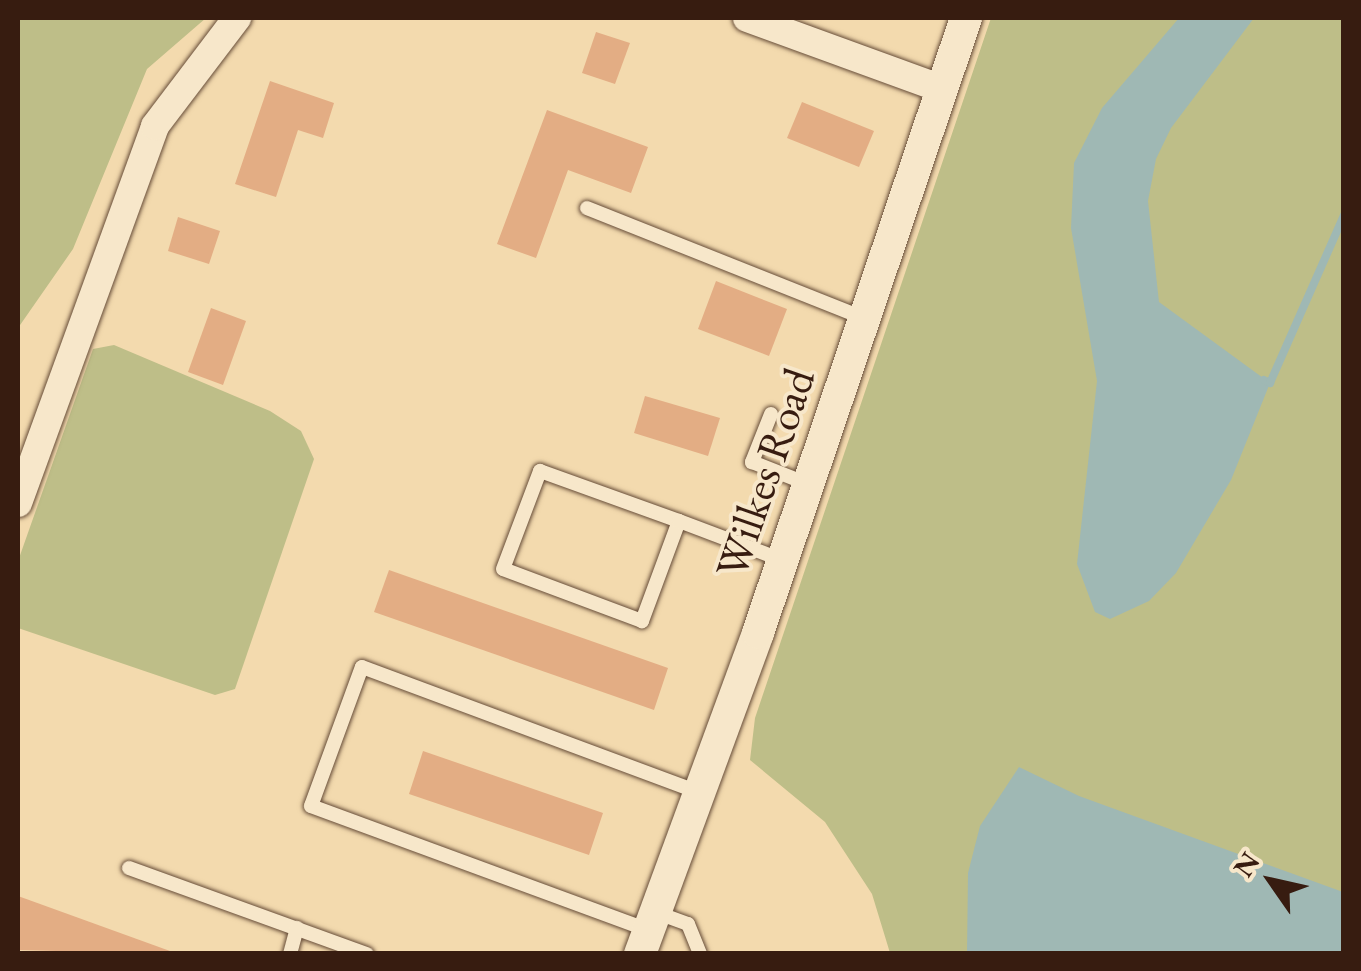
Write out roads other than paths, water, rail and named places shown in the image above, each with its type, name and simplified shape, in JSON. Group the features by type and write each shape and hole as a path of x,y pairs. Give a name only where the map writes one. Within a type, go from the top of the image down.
{"street":[{"path":"18,503 155,126 237,18"},
{"path":"746,18 942,89"},
{"name":"Wilkes Road","path":"648,932 782,560 966,18"}],"lane":[{"path":"587,208 864,318"},
{"path":"771,414 752,462 808,484"},
{"path":"679,522 642,620 503,569 540,471 679,522 782,560"},
{"path":"699,792 362,667 311,806 648,932 688,924 700,954"},
{"path":"129,868 367,954"},
{"path":"290,954 297,928"}],"water":[{"path":"1179,18 1254,18 1171,128 1156,159 1148,201 1159,302 1270,383 1231,480 1176,573 1149,601 1110,619 1095,612 1077,564 1097,381 1071,228 1074,163 1102,108"},
{"path":"1019,767 1079,796 1343,892 1343,953 967,953 968,873 980,826"}],"waterway":[{"path":"1264,380 1270,383 1344,215"}]}
